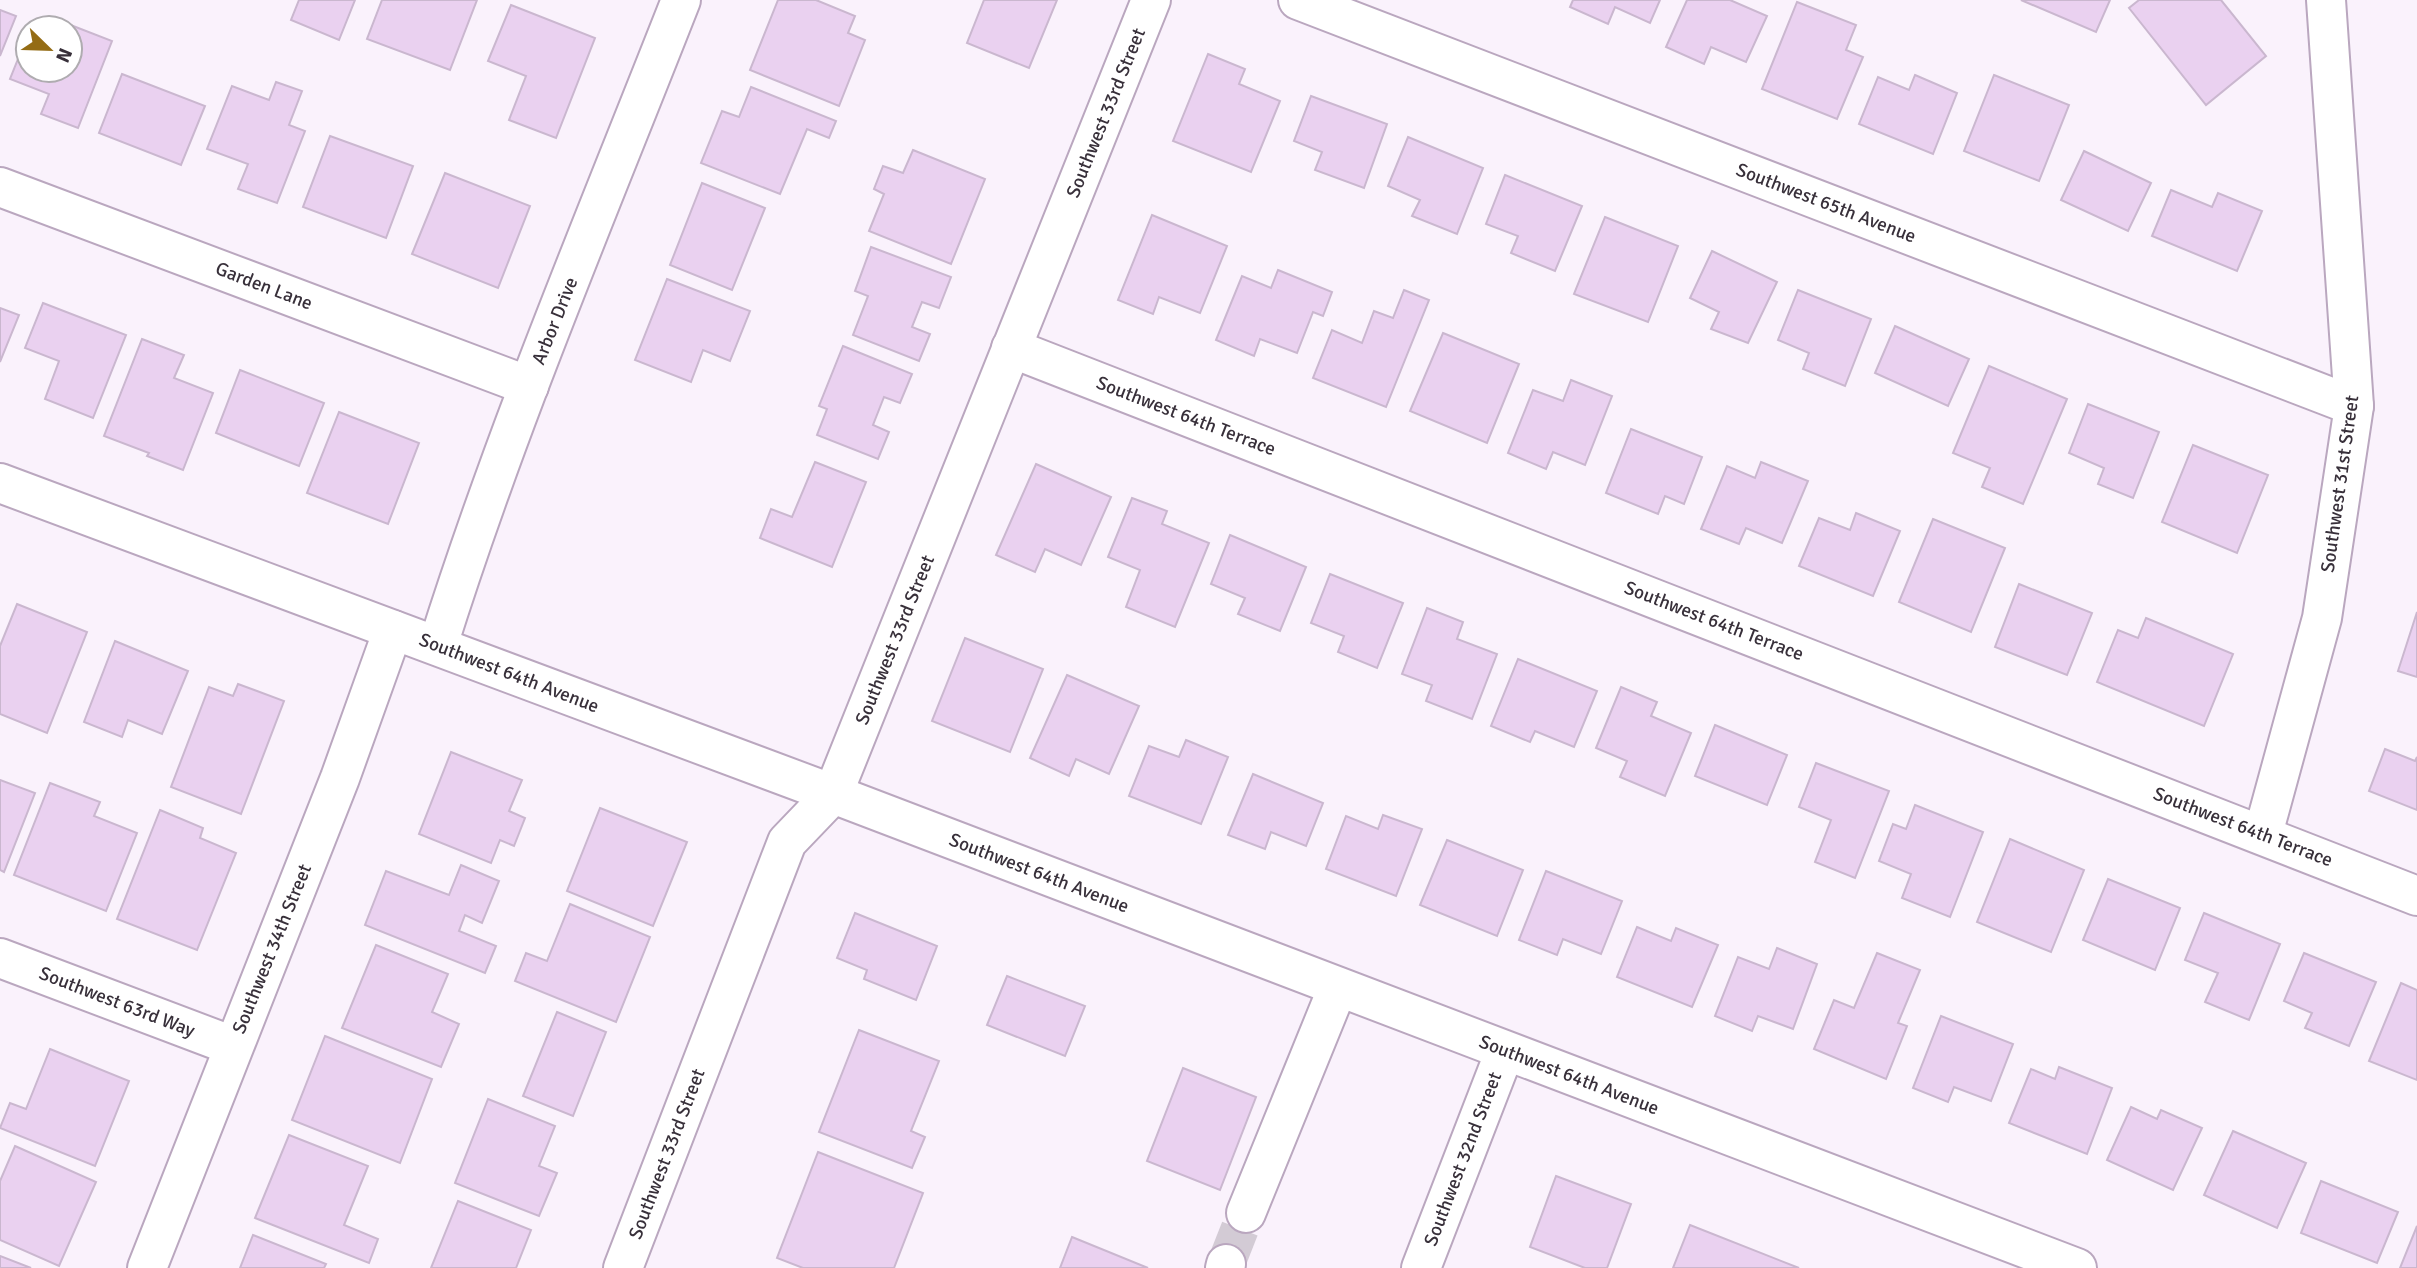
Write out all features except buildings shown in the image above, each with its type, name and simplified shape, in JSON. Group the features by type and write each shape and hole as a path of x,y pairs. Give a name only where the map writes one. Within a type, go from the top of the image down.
{"street":[{"name":"Arbor Drive","path":"438,646 472,537 681,0"},
{"name":"Southwest 33rd Street","path":"622,1268 787,842 833,794 1151,0"},
{"name":"Southwest 65th Avenue","path":"1298,0 2354,406"},
{"name":"Southwest 31st Street","path":"2263,834 2322,618 2354,406 2326,0"},
{"name":"Garden Lane","path":"0,187 529,386"},
{"name":"Southwest 64th Terrace","path":"1011,348 2417,896"},
{"name":"Southwest 64th Avenue","path":"0,483 833,794 2077,1268"},
{"name":"Southwest 34th Street","path":"147,1268 340,778 393,630"},
{"name":"Southwest 63rd Way","path":"0,958 233,1046"},
{"path":"1245,1213 1338,987"},
{"name":"Southwest 32nd Street","path":"1420,1268 1505,1051"}],"tunnel":[{"path":"1226,1264 1246,1213"}]}
